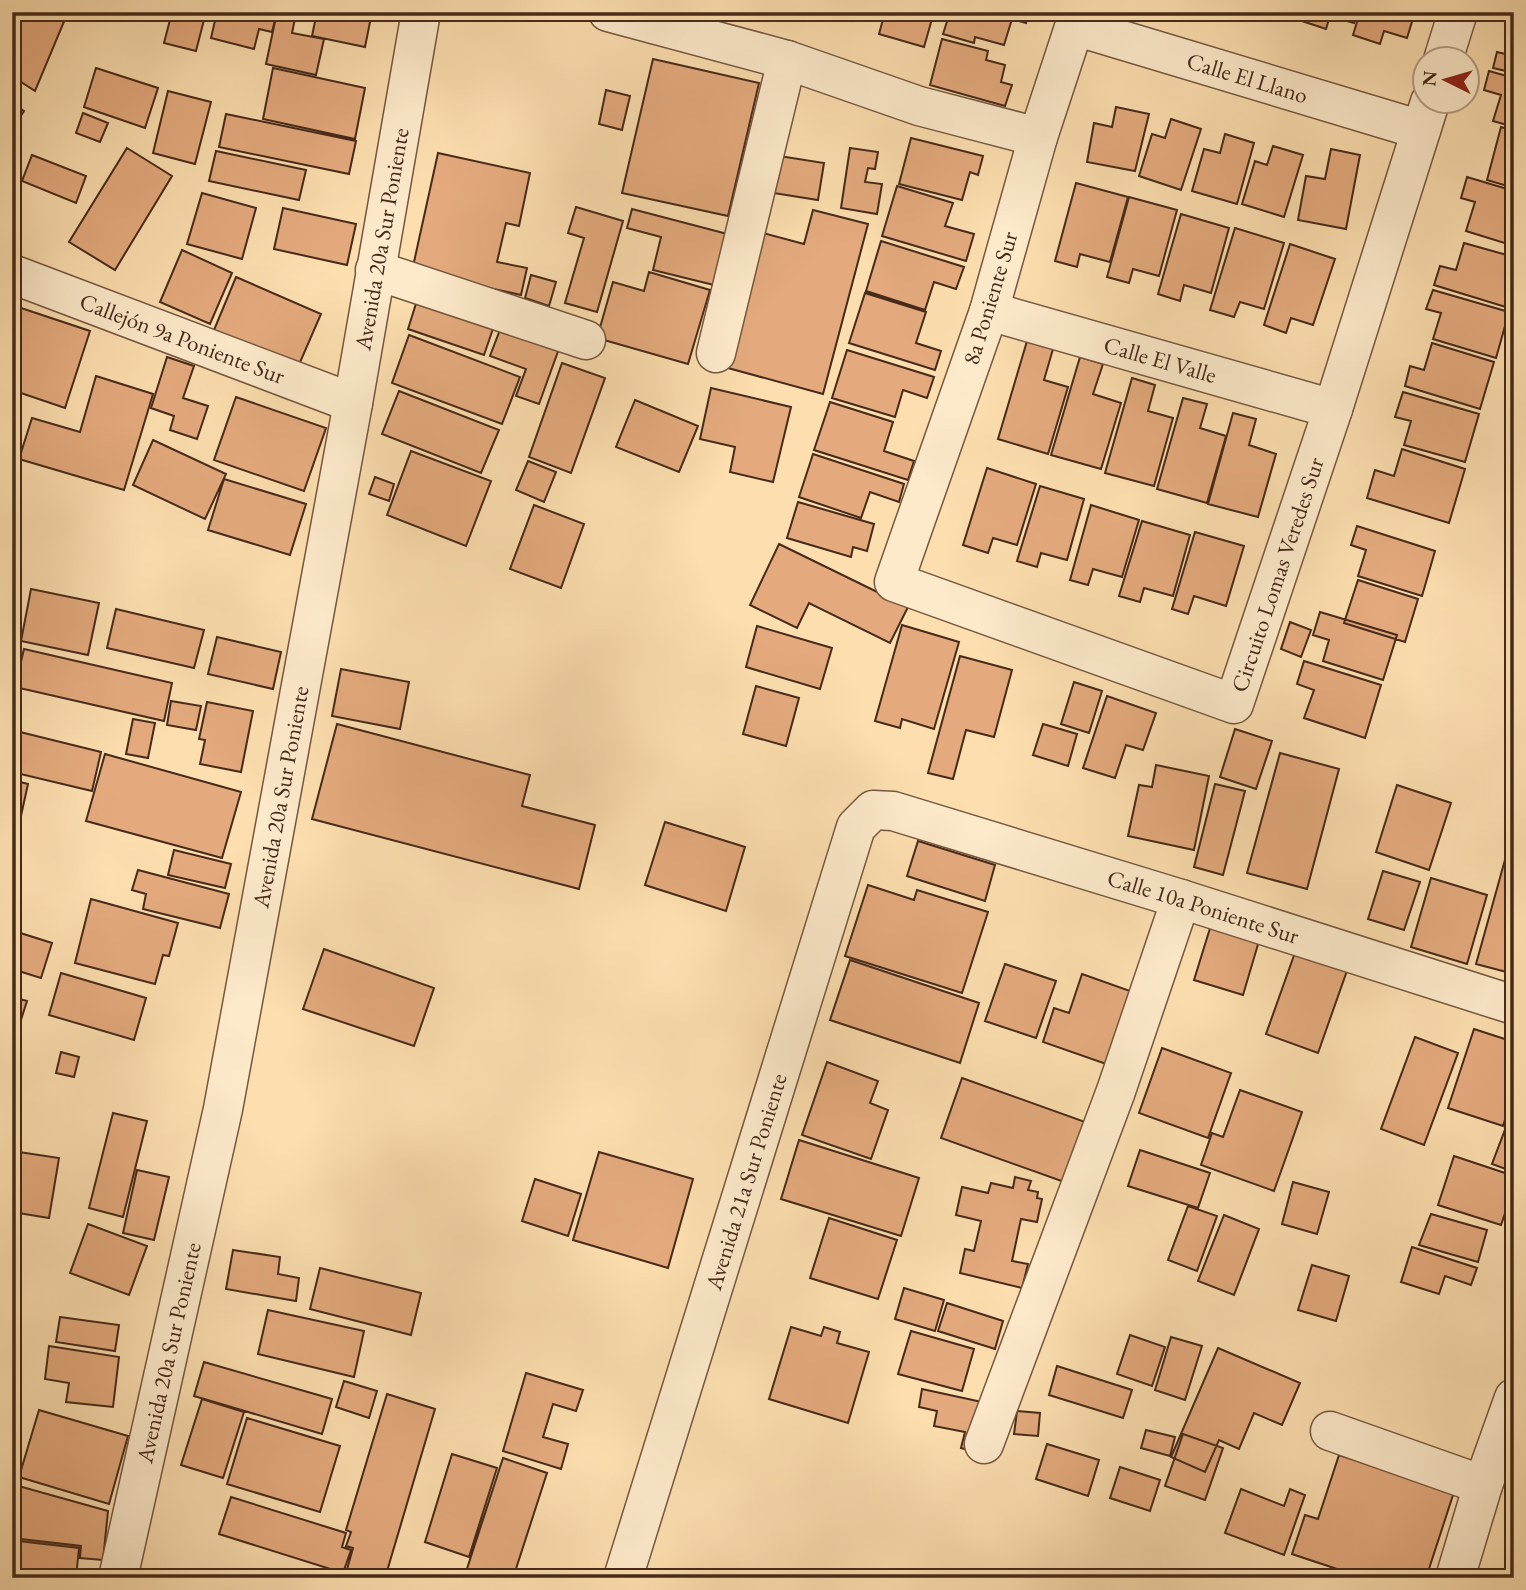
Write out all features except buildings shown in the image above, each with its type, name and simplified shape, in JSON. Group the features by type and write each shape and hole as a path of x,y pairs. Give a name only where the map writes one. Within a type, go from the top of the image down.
{"street":[{"name":"Avenida 20a Sur Poniente","path":"118,1578 223,1109 353,403 421,12"},
{"path":"608,12 787,60 919,106 1038,136"},
{"path":"1447,46 1458,12"},
{"name":"Calle El Llano","path":"1077,19 1410,112"},
{"name":"8a Poniente Sur","path":"894,582 989,312 1038,136 1077,19"},
{"path":"716,353 787,60"},
{"name":"Circuito Lomas Veredes Sur","path":"894,582 1234,704 1333,410 1425,116"},
{"path":"375,270 586,340"},
{"name":"Callejón 9a Poniente Sur","path":"12,274 353,403"},
{"name":"Calle El Valle","path":"989,312 1333,410"},
{"name":"Avenida 21a Sur Poniente","path":"623,1578 856,827 873,810 893,811"},
{"name":"Calle 10a Poniente Sur","path":"893,811 1514,1005"},
{"path":"984,1444 1116,1091 1181,899"},
{"path":"1455,1578 1483,1485 1514,1398"},
{"path":"1331,1431 1483,1485"}]}
